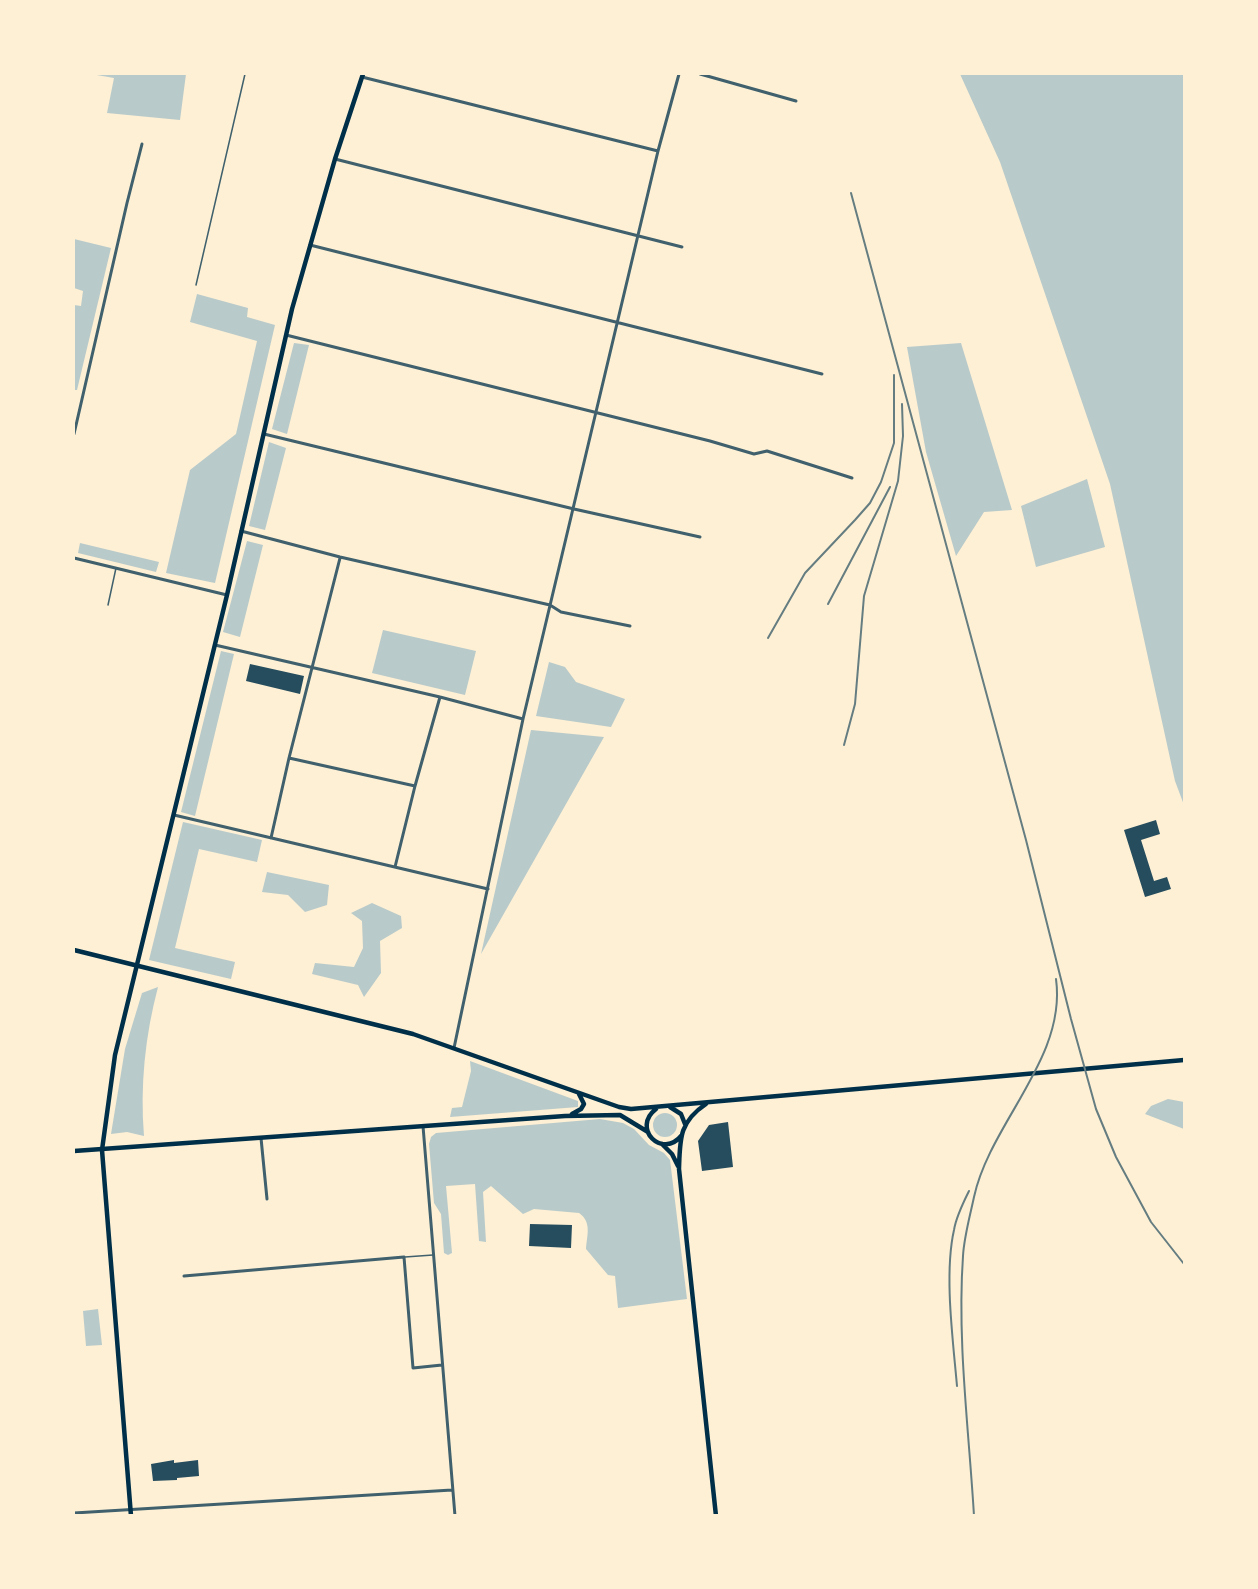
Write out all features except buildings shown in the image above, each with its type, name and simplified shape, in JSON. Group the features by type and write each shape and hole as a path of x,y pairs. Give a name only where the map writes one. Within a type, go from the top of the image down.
{"main road":[{"path":"131,1515 102,1150 116,1048 227,595 286,335 335,159 362,75"},
{"path":"74,950 404,1031 605,1102 631,1109 1185,1060"},
{"path":"570,1116 581,1109 584,1104 578,1092"},
{"path":"605,1102 648,1132 653,1140 662,1144 672,1154 680,1169"},
{"path":"708,1102 695,1111 685,1124 680,1169 716,1515"},
{"path":"668,1106 681,1114 685,1124"},
{"path":"648,1132 647,1120 658,1108"},
{"path":"74,1152 570,1116 611,1114 628,1119"},
{"path":"662,1144 673,1143 682,1135"}],"street":[{"path":"454,1048 523,719 658,151 679,74"},
{"path":"700,74 796,101"},
{"path":"362,75 658,151"},
{"path":"74,434 142,144"},
{"path":"335,159 682,247"},
{"path":"310,245 822,374"},
{"path":"286,335 754,454 767,451 852,478"},
{"path":"264,434 700,537"},
{"path":"241,531 340,557 550,605 561,612 630,626"},
{"path":"271,838 340,557"},
{"path":"74,558 227,595"},
{"path":"214,644 440,697 523,719"},
{"path":"395,867 440,697"},
{"path":"289,758 415,786"},
{"path":"174,815 488,889"},
{"path":"423,1126 454,1515"},
{"path":"261,1138 267,1199"},
{"path":"184,1276 404,1257 413,1368 442,1365"},
{"path":"74,1512 452,1490"}],"lane":[{"path":"196,285 245,74"},
{"path":"108,605 116,568"},
{"path":"404,1257 434,1255"}],"shaded area":[{"path":"91,74 186,74 180,120 107,113 114,78"},
{"path":"960,74 1184,74 1184,805 1175,781 1110,484 1000,162"},
{"path":"74,239 111,248 77,390 74,390 74,305 81,306 83,291 74,288"},
{"path":"197,294 248,308 247,317 275,325 215,583 166,573 190,470 236,434 257,341 190,322"},
{"path":"294,343 309,345 287,434 272,429"},
{"path":"961,343 1012,510 984,512 956,556 926,452 907,347"},
{"path":"269,442 286,448 265,530 249,526"},
{"path":"1087,479 1105,547 1036,567 1021,506"},
{"path":"247,541 263,545 240,637 223,632"},
{"path":"80,543 159,562 156,572 78,553"},
{"path":"383,630 476,651 465,695 372,673"},
{"path":"221,651 234,654 195,816 181,812"},
{"path":"549,662 565,667 576,682 625,699 611,727 536,716"},
{"path":"531,730 604,737 481,954"},
{"path":"183,822 262,840 257,862 199,849 175,948 235,962 231,979 149,960"},
{"path":"267,872 329,885 327,905 305,912 288,895 262,892"},
{"path":"372,903 401,916 402,928 380,941 381,973 364,997 358,985 312,974 315,963 354,967 363,948 362,921 351,913"},
{"path":"158,987 145,1061 144,1136 127,1132 111,1134 125,1049 142,993"},
{"path":"470,1061 578,1101 578,1107 450,1117 452,1108 462,1107 471,1071"},
{"path":"1168,1099 1184,1102 1184,1129 1145,1114 1151,1106"},
{"path":"665,1113 674,1116 677,1125 674,1134 665,1137 656,1134 653,1125 656,1116"},
{"path":"600,1119 623,1123 634,1129 649,1145 664,1153 670,1160 687,1299 618,1308 615,1276 608,1275 586,1249 588,1229 586,1220 579,1213 534,1209 523,1214 491,1186 483,1192 486,1242 479,1241 475,1184 446,1186 452,1253 448,1255 444,1253 441,1214 434,1203 429,1144 431,1137 436,1133"},
{"path":"98,1309 102,1345 86,1346 83,1311"}],"railway":[{"path":"851,193 1026,840 1096,1109 1116,1157 1151,1222 1184,1264"},
{"path":"768,638 805,573 870,503 881,482 894,443 894,375"},
{"path":"844,745 855,704 864,596 898,481 903,436 902,404"},
{"path":"828,604 890,487"},
{"path":"974,1516 961,1321 965,1241 974,1197 983,1170 995,1143 1039,1063 1050,1036 1056,1008 1056,979"},
{"path":"957,1386 950,1307 951,1247 955,1225 969,1191"}]}
